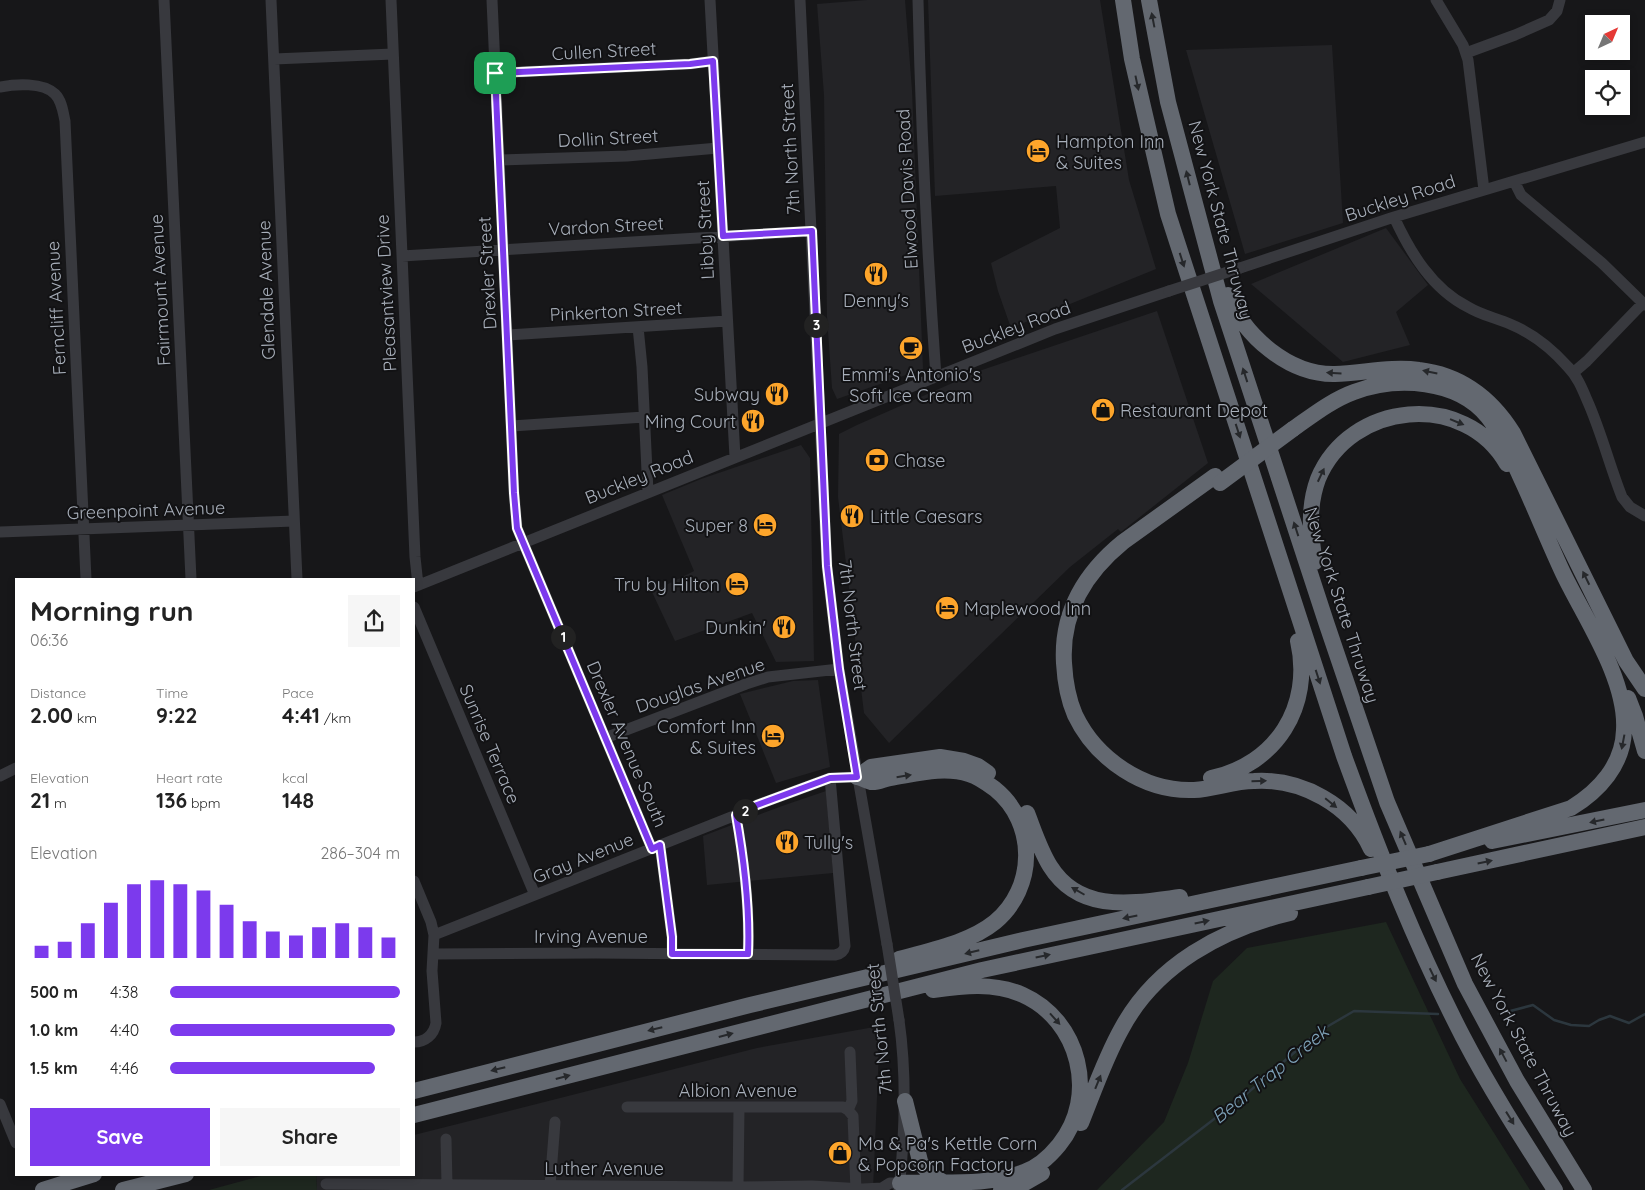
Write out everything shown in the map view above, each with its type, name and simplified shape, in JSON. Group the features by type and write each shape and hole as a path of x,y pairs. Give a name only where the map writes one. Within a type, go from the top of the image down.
{"highway":[{"path":"1123,0 1132,59 1168,214 1344,756 1376,842 1422,953"},
{"name":"New York State Thruway","path":"1149,0 1168,102 1224,310 1387,802 1466,984 1517,1081 1584,1190"},
{"path":"1200,225 1232,304 1248,330 1269,350 1288,362 1332,374 1417,369 1456,380 1477,392 1502,415 1514,433 1626,661 1645,690"},
{"path":"1290,426 1314,403 1340,388 1364,379 1400,370"},
{"path":"1287,580 1302,657 1302,680 1299,698 1293,714 1283,731 1258,758 1240,769 1221,776 1200,781 1178,780 1138,769 1119,757 1104,743 1092,728 1083,712 1078,697 1071,659 1073,638 1086,599 1105,572 1125,554 1217,480 1290,426 1338,399 1373,386 1412,383 1431,385 1454,392 1473,403 1486,415 1505,443 1563,573 1613,675 1624,711 1623,743 1620,754 1606,779 1592,794 1571,808 1429,854"},
{"path":"1327,625 1312,544 1310,512 1313,495 1318,478 1328,461 1342,444 1360,430 1380,420 1396,416 1434,415 1453,420 1475,430 1488,440 1502,456 1543,525"},
{"path":"1217,480 1123,542 1086,579 1069,617 1064,636 1065,677 1074,714 1084,732 1097,749 1116,765 1153,784 1194,790 1252,780 1292,784 1319,794 1352,822 1368,842 1399,911 1422,953 1463,1038 1555,1190"},
{"path":"1608,622 1617,657 1637,696 1645,719"},
{"path":"1592,630 1623,686 1635,716 1645,751"},
{"path":"857,777 871,767 940,757 964,761 978,766 1008,787 1022,804 1042,852 1060,878 1067,885 1084,895 1102,902 1128,904 1180,897 1303,874 1332,874"},
{"path":"703,1017 962,940 993,923 1012,903 1026,869 1026,842 1022,827 1011,806 1000,793 983,780 969,774 954,771 935,771 873,782 857,777"},
{"path":"415,1091 703,1017 1023,940 1645,810"},
{"path":"415,1115 982,970 1645,827"},
{"path":"1592,838 1645,833"},
{"path":"1001,1190 1023,1184 1042,1174 1068,1148 1076,1134 1122,1028 1135,1006 1152,986 1180,961 1203,946 1235,931 1281,915 1316,907 1368,886"},
{"path":"859,1000 977,986 999,988 1021,994 1034,1000 1060,1024 1069,1038 1079,1066 1078,1108 1068,1131 1053,1152 1039,1164 1025,1172 1005,1178 900,1187"},
{"path":"905,1101 920,1161 934,1177 943,1182"},
{"path":"43,1190 88,1176"},
{"path":"123,1190 178,1176"}],"street":[{"name":"Fairmount Avenue","path":"164,0 191,578"},
{"name":"Glendale Avenue","path":"271,0 297,578"},
{"name":"Pleasantview Drive","path":"391,0 416,586"},
{"name":"Drexler Street","path":"492,0 516,520 523,543"},
{"name":"Libby Street","path":"710,0 735,457"},
{"name":"7th North Street","path":"800,0 827,566 839,669 888,944 902,1042 905,1101 900,1187"},
{"name":"Elwood Davis Road","path":"918,0 921,118 936,377"},
{"path":"1436,0 1466,53 1474,98 1484,190"},
{"path":"1466,53 1550,20 1557,11 1560,0"},
{"path":"274,59 393,54"},
{"name":"Cullen Street","path":"495,73 690,64 713,61"},
{"name":"Ferncliff Avenue","path":"0,88 28,86 45,88 55,94 62,105 65,121 86,578"},
{"name":"Buckley Road","path":"416,586 1055,329 1394,217 1645,142"},
{"name":"Dollin Street","path":"499,160 626,156 718,148"},
{"path":"1514,181 1522,195 1602,263 1644,304 1573,373"},
{"path":"1394,217 1417,260 1437,284 1457,300 1479,313 1527,332 1550,350 1573,373 1596,419 1622,497 1630,507 1645,516"},
{"name":"Vardon Street","path":"402,256 812,231"},
{"name":"Pinkerton Street","path":"508,335 727,321"},
{"path":"638,326 648,492"},
{"path":"512,426 644,417"},
{"name":"Greenpoint Avenue","path":"0,532 294,521"},
{"name":"Drexler Avenue South","path":"523,543 605,738 656,847 672,937 672,954"},
{"name":"Sunrise Terrace","path":"415,609 535,895"},
{"name":"Douglas Avenue","path":"605,738 753,682 787,675 839,669"},
{"path":"0,776 15,768"},
{"name":"Gray Avenue","path":"434,935 757,805 830,778 857,777"},
{"name":"Irving Avenue","path":"434,954 840,954 844,949 843,917 830,778"},
{"path":"736,815 741,842 749,934 748,954"},
{"path":"415,883 431,922 434,935 432,972 436,1026 427,1038 420,1042 415,1042"},
{"path":"850,1052 852,1101 848,1110 853,1116 856,1189"},
{"path":"0,1104 15,1141"},
{"name":"Albion Avenue","path":"628,1107 843,1107 848,1110"},
{"path":"738,1187 739,1108"},
{"path":"550,1186 554,1122"},
{"path":"446,1139 447,1186"},
{"name":"Luther Avenue","path":"326,1184 883,1189 890,1183 900,1187"}],"shaded area":[{"path":"867,0 905,0 912,90 923,369 837,399 832,388 827,317 824,95 817,4"},
{"path":"928,0 1100,0 1129,180 1156,269 1011,328 998,291 991,263 1060,228 1056,186 935,196"},
{"path":"1332,45 1343,223 1245,254 1186,50"},
{"path":"1386,228 1428,285 1396,312 1410,345 1343,362 1251,284"},
{"path":"1157,311 1208,463 1121,532 1118,529 1070,567 889,743 864,713 838,497 839,434 982,370"},
{"path":"801,445 810,458 814,661 776,662 752,613 675,641 652,592 694,571 662,495 701,479"},
{"path":"818,680 830,767 776,783 740,694 793,681"},
{"path":"826,791 833,873 707,885 703,836"},
{"path":"1386,922 1460,1079 1530,1190 1097,1190 1164,1122 1188,1063 1213,981 1247,948"},
{"path":"880,1026 873,1190 317,1190 316,1176 415,1176 415,1135 757,1048"},
{"path":"261,1176 316,1176 317,1190 209,1190"}],"waterway":[{"name":"Bear Trap Creek","path":"1499,1014 1533,1005 1554,1020 1571,1025 1589,1026 1610,1016 1629,1023 1645,1014"},
{"name":"Bear Trap Creek","path":"1122,1190 1244,1096 1318,1032 1354,1011 1438,1014"}],"place":[{"name":"Hampton Inn & Suites","path":"1038,151"},
{"name":"Denny's","path":"876,274"},
{"name":"Emmi's Antonio's Soft Ice Cream","path":"911,348"},
{"name":"Subway","path":"777,394"},
{"name":"Restaurant Depot","path":"1103,410"},
{"name":"Ming Court","path":"753,421"},
{"name":"Chase","path":"877,460"},
{"name":"Little Caesars","path":"852,516"},
{"name":"Super 8","path":"765,525"},
{"name":"Tru by Hilton","path":"737,584"},
{"name":"Maplewood Inn","path":"947,608"},
{"name":"Dunkin'","path":"784,627"},
{"name":"Comfort Inn & Suites","path":"773,736"},
{"name":"Tully's","path":"787,842"},
{"name":"Ma & Pa's Kettle Corn & Popcorn Factory","path":"840,1153"}],"route":[{"path":"713,61 723,236 812,231 822,491 829,594 857,777 830,778 757,805 736,815 741,842 749,934 748,954 672,954 666,881 660,845 652,849 594,715 517,528 495,73 690,64 713,61"}]}
